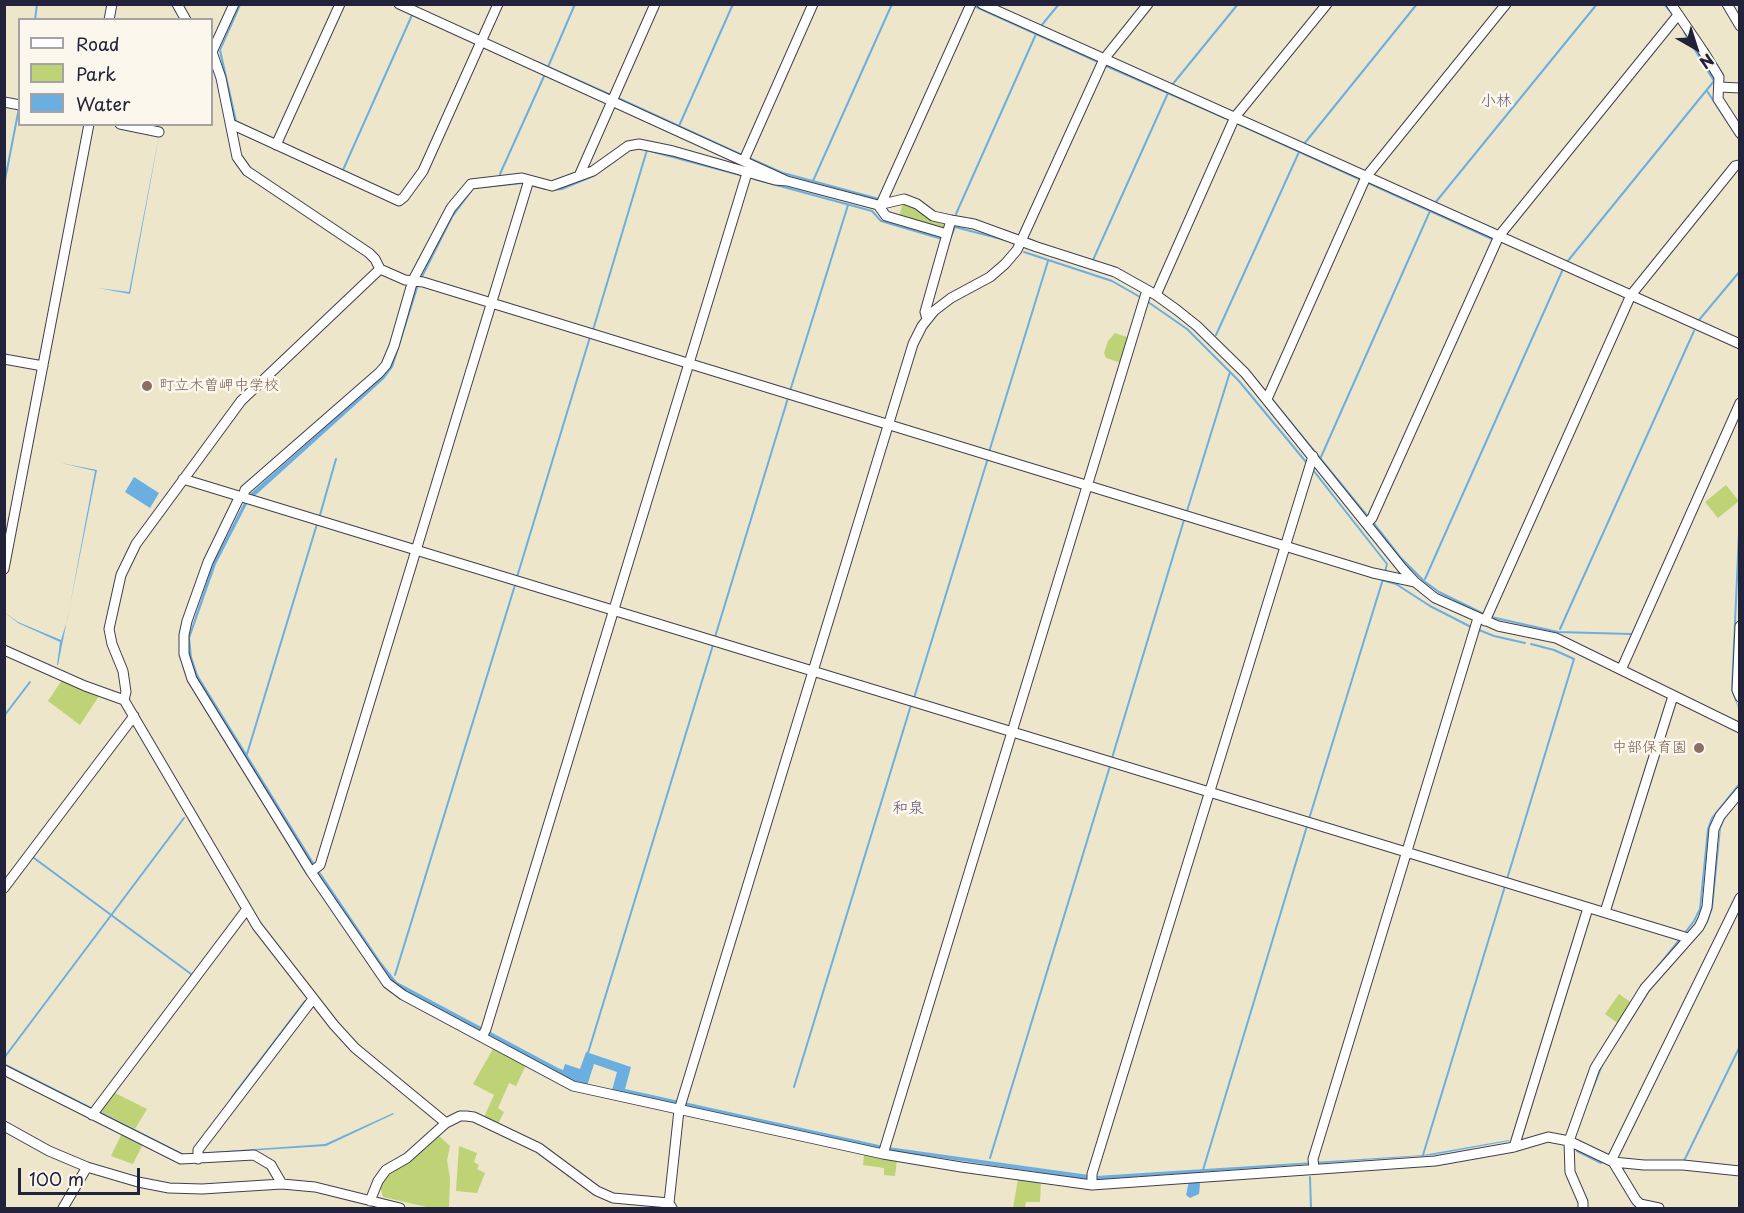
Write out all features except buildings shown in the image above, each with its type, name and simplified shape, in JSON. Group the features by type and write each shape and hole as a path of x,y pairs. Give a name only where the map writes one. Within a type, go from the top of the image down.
{"street":[{"path":"177,4 185,18"},
{"path":"213,50 234,4"},
{"path":"278,142 340,4"},
{"path":"399,4 787,181"},
{"path":"231,124 278,142 399,201 423,171 498,4"},
{"path":"579,176 655,4"},
{"path":"744,160 813,4"},
{"path":"947,234 886,216 882,202 971,4"},
{"path":"982,4 1740,344"},
{"path":"370,1201 378,1181 386,1170 407,1158 446,1123 460,1116 474,1117 539,1148 597,1191 613,1198 670,1206 680,1106 913,344 927,318 942,304 998,271 1012,257 1022,241 1104,59 1148,4"},
{"path":"884,1150 1087,485 1152,293 1235,117 1327,4"},
{"path":"1267,399 1366,177 1506,4"},
{"path":"1671,4 1676,17 1719,77 1718,99 1740,133"},
{"path":"1726,4 1740,26"},
{"path":"1367,523 1377,508 1499,236 1676,17"},
{"path":"213,55 221,78 237,157 247,171 369,253 375,258 380,269 405,280 418,281 492,303 1373,573 1415,582"},
{"path":"1719,87 1740,88"},
{"path":"4,569 89,126"},
{"path":"130,126 159,132"},
{"path":"1740,728 1556,638 1482,620 1435,598 1415,582 1245,373 1197,326 1152,293 1115,272 1037,248 974,224 933,216 917,204 904,199 882,202 775,180 673,151 639,144 628,146 601,166 552,186 522,178 474,182 466,188 452,208 418,281 386,365 245,490 245,497 204,572 187,621 183,645 185,662 192,680 387,983 403,995 484,1033 573,1086 680,1106 961,1167 1092,1180 1192,1179 1313,1165 1435,1161 1514,1147 1548,1137 1569,1141 1612,1161 1740,1171"},
{"path":"1313,1165 1407,853 1482,620 1631,295 1738,164"},
{"path":"484,1033 747,173"},
{"path":"315,869 417,550 529,180"},
{"path":"927,318 925,312 951,220"},
{"path":"124,700 126,692 123,671 110,635 118,587 136,544 241,401 380,269"},
{"path":"4,359 43,366"},
{"path":"1621,670 1740,403"},
{"path":"1092,1180 1313,456"},
{"path":"183,479 1688,938"},
{"path":"1740,626 1737,690 1740,697"},
{"path":"4,650 85,686 124,700 257,926 355,1048 446,1123"},
{"path":"1605,912 1673,696"},
{"path":"4,888 134,716"},
{"path":"1582,1209 1583,1202 1570,1172 1569,1141 1595,1068 1645,988 1699,927 1706,914 1716,822 1740,792"},
{"path":"1612,1161 1740,898"},
{"path":"1514,1147 1588,908"},
{"path":"94,1112 247,909"},
{"path":"198,1155 314,999"},
{"path":"4,1070 94,1112 181,1159 198,1155 254,1155 271,1166 282,1184"},
{"path":"4,1126 49,1151 87,1167 138,1182 169,1188 202,1189 282,1184 315,1188 400,1209"},
{"path":"1612,1161 1636,1200 1659,1209"},
{"path":"63,1209 87,1167"}],"green space":[{"path":"903,202 947,221 945,229 899,217"},
{"path":"1115,333 1130,338 1122,363 1106,358 1104,353 1108,341"},
{"path":"1726,485 1739,501 1718,518 1705,502"},
{"path":"62,680 99,696 80,725 48,701"},
{"path":"1619,994 1632,1003 1619,1024 1605,1014"},
{"path":"494,1047 526,1065 516,1086 509,1083 498,1108 504,1112 498,1124 484,1117 494,1095 473,1084"},
{"path":"113,1092 147,1109 135,1129 99,1111"},
{"path":"122,1133 143,1144 133,1164 111,1156"},
{"path":"439,1136 450,1146 447,1160 450,1178 449,1208 431,1208 383,1197 380,1186 383,1179 423,1151"},
{"path":"459,1146 477,1153 474,1162 479,1165 477,1169 485,1173 477,1193 456,1191"},
{"path":"864,1155 897,1160 895,1176 884,1175 884,1168 863,1165"},
{"path":"1018,1179 1041,1182 1040,1202 1026,1202 1025,1208 1013,1208"}],"water":[{"path":"239,5 241,5 221,50 237,121 398,195 397,197 235,122 219,51"},
{"path":"161,126 130,294 98,288 129,292"},
{"path":"523,182 523,184 474,189 453,217 419,285 393,367 384,379 248,502 216,564 190,638 192,657 198,675 316,866 397,982 563,1070 565,1064 580,1069 586,1052 631,1067 625,1089 888,1147 1096,1176 1423,1155 1509,1141 1433,1155 1200,1172 1195,1175 1200,1184 1199,1194 1190,1198 1186,1195 1189,1181 1187,1173 1091,1180 887,1150 612,1090 617,1072 594,1064 587,1086 574,1083 392,982 314,868 196,677 189,658 188,638 213,563 245,501 251,493 391,367 417,285 451,217 473,187"},
{"path":"61,463 97,470 70,606 95,471"},
{"path":"134,477 159,493 150,508 125,492"},
{"path":"1739,511 1733,689 1739,710 1731,690"},
{"path":"4,612 18,622 61,640 66,623 57,665 60,642 18,623"},
{"path":"1739,799 1721,828 1713,908 1708,922 1650,991 1604,1063 1575,1135 1602,1063 1648,990 1707,922 1711,909 1720,828 1724,817"},
{"path":"4,1063 184,1154 325,1144 394,1114 326,1146 183,1155"}],"waterway":[{"path":"35,18 37,4"},
{"path":"548,67 575,4"},
{"path":"679,126 733,4"},
{"path":"813,181 892,4"},
{"path":"1041,26 1059,4"},
{"path":"1172,85 1238,4"},
{"path":"1304,144 1417,4"},
{"path":"1435,203 1597,4"},
{"path":"1664,4 1675,17"},
{"path":"974,6 1098,62"},
{"path":"343,170 412,15"},
{"path":"1567,262 1714,81 1684,32"},
{"path":"956,214 1036,34"},
{"path":"537,62 611,95"},
{"path":"1106,66 1225,118"},
{"path":"500,174 545,74"},
{"path":"1707,91 1740,141"},
{"path":"1093,260 1168,93"},
{"path":"618,98 742,155"},
{"path":"4,185 18,113"},
{"path":"1236,123 1359,179"},
{"path":"593,330 647,150"},
{"path":"650,151 740,175"},
{"path":"1216,335 1299,152"},
{"path":"749,158 783,173 879,199"},
{"path":"551,190 562,189 593,176 615,161"},
{"path":"754,179 872,211 881,221 942,239"},
{"path":"1368,183 1492,239"},
{"path":"534,186 545,189"},
{"path":"790,391 848,205"},
{"path":"1321,457 1430,211"},
{"path":"939,213 963,218"},
{"path":"951,237 955,227 1009,241"},
{"path":"1003,230 1020,236"},
{"path":"1029,239 1036,242"},
{"path":"1024,252 1112,281 1140,297"},
{"path":"989,452 1048,261"},
{"path":"1425,579 1563,269"},
{"path":"1699,320 1740,271"},
{"path":"1161,293 1201,324 1243,365"},
{"path":"1148,302 1187,329 1239,381 1306,462"},
{"path":"1560,629 1694,331"},
{"path":"517,577 590,337"},
{"path":"1247,369 1266,392"},
{"path":"1187,511 1230,372"},
{"path":"1270,397 1369,518"},
{"path":"715,637 788,398"},
{"path":"914,698 988,458"},
{"path":"320,515 336,459"},
{"path":"1313,470 1387,564 1385,572"},
{"path":"1112,758 1184,520"},
{"path":"1373,522 1401,558 1424,581 1439,592 1484,614"},
{"path":"247,754 317,524"},
{"path":"1309,819 1383,579"},
{"path":"1382,580 1396,584 1430,606 1471,627"},
{"path":"395,975 515,585"},
{"path":"1491,617 1558,632 1631,634"},
{"path":"1479,630 1525,643"},
{"path":"1507,879 1574,659 1554,650 1531,644"},
{"path":"588,1053 713,645"},
{"path":"4,716 30,682"},
{"path":"794,1087 911,705"},
{"path":"990,1158 1110,766"},
{"path":"1684,934 1700,909 1708,829 1712,818 1740,783"},
{"path":"4,1058 184,818"},
{"path":"1203,1170 1307,826"},
{"path":"34,858 191,974"},
{"path":"1423,1155 1505,886"},
{"path":"1636,994 1679,940"},
{"path":"232,1097 305,1001"},
{"path":"1683,1163 1740,1046"},
{"path":"1577,1151 1601,1163"},
{"path":"1310,1177 1311,1208"}],"place":[{"name":"町立木曽岬中学校","path":"147,386"},
{"name":"中部保育園","path":"1699,748"}],"district":[{"name":"小林","path":"1496,102"},
{"name":"和泉","path":"908,809"}]}
